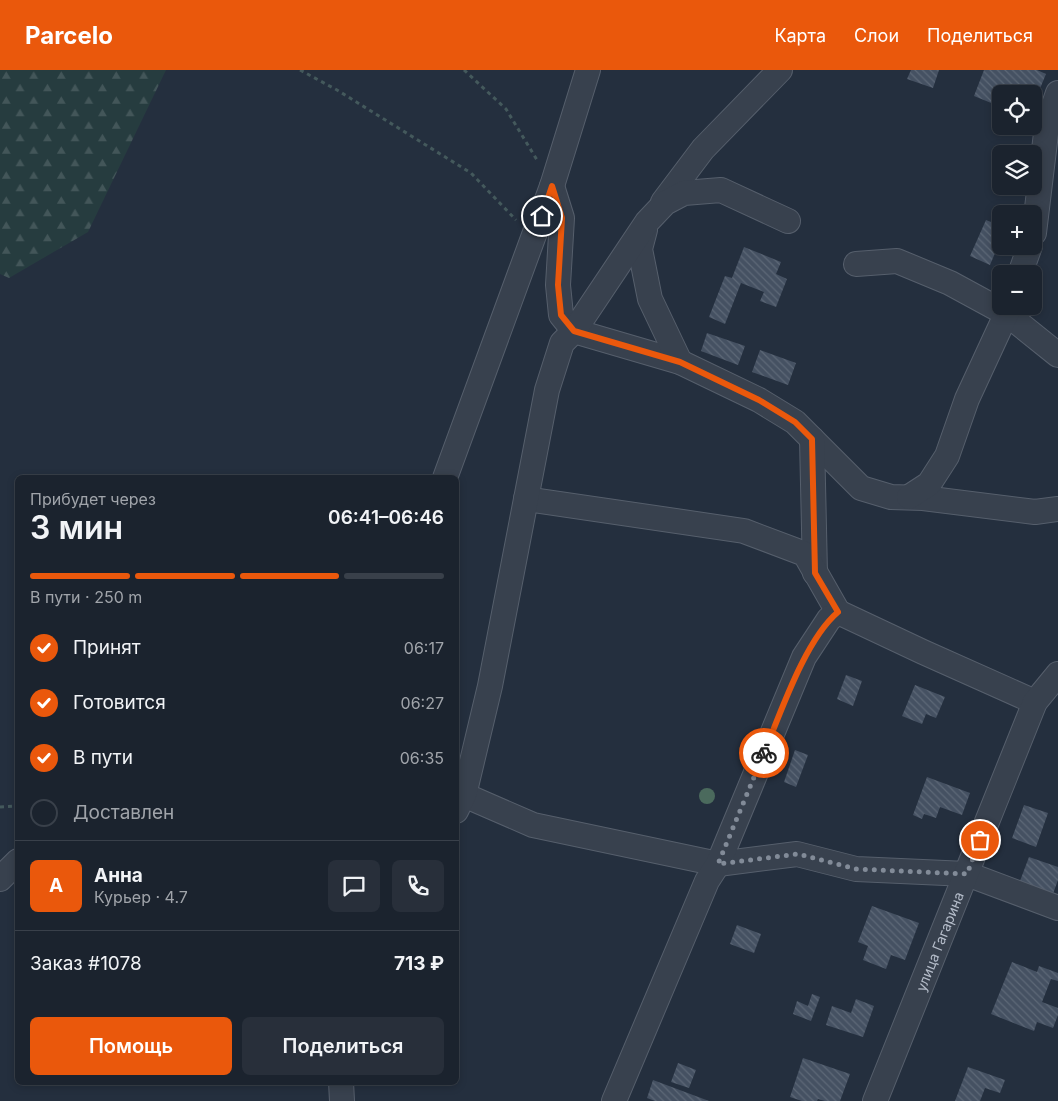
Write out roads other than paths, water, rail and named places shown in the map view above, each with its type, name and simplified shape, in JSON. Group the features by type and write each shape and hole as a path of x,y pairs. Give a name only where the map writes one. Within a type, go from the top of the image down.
{"street":[{"path":"446,475 552,186 588,70"},
{"path":"780,70 703,149 647,222 574,331 562,343 547,390 490,686 460,803 533,825 718,864 798,854 856,869 967,874 1058,908"},
{"path":"1037,205 1047,125 1058,93"},
{"path":"552,186 562,218 558,285 561,315 574,331 680,362 759,400 795,422 862,488 891,496 1035,512 1058,509"},
{"path":"680,362 650,299 640,249 647,222 665,204 684,193 721,190 788,221"},
{"path":"856,264 897,261 992,303"},
{"path":"909,497 929,484 947,456 967,399 1006,315"},
{"path":"1014,315 1058,355"},
{"path":"812,439 815,573"},
{"path":"526,499 744,531 804,554 838,612 1036,702"},
{"path":"614,1101 707,881 718,864 804,657 829,619 838,612"},
{"name":"улица Гагарина","path":"875,1101 1036,702 1058,674"},
{"path":"0,879 15,864"},
{"path":"341,1085 342,1101"}]}
